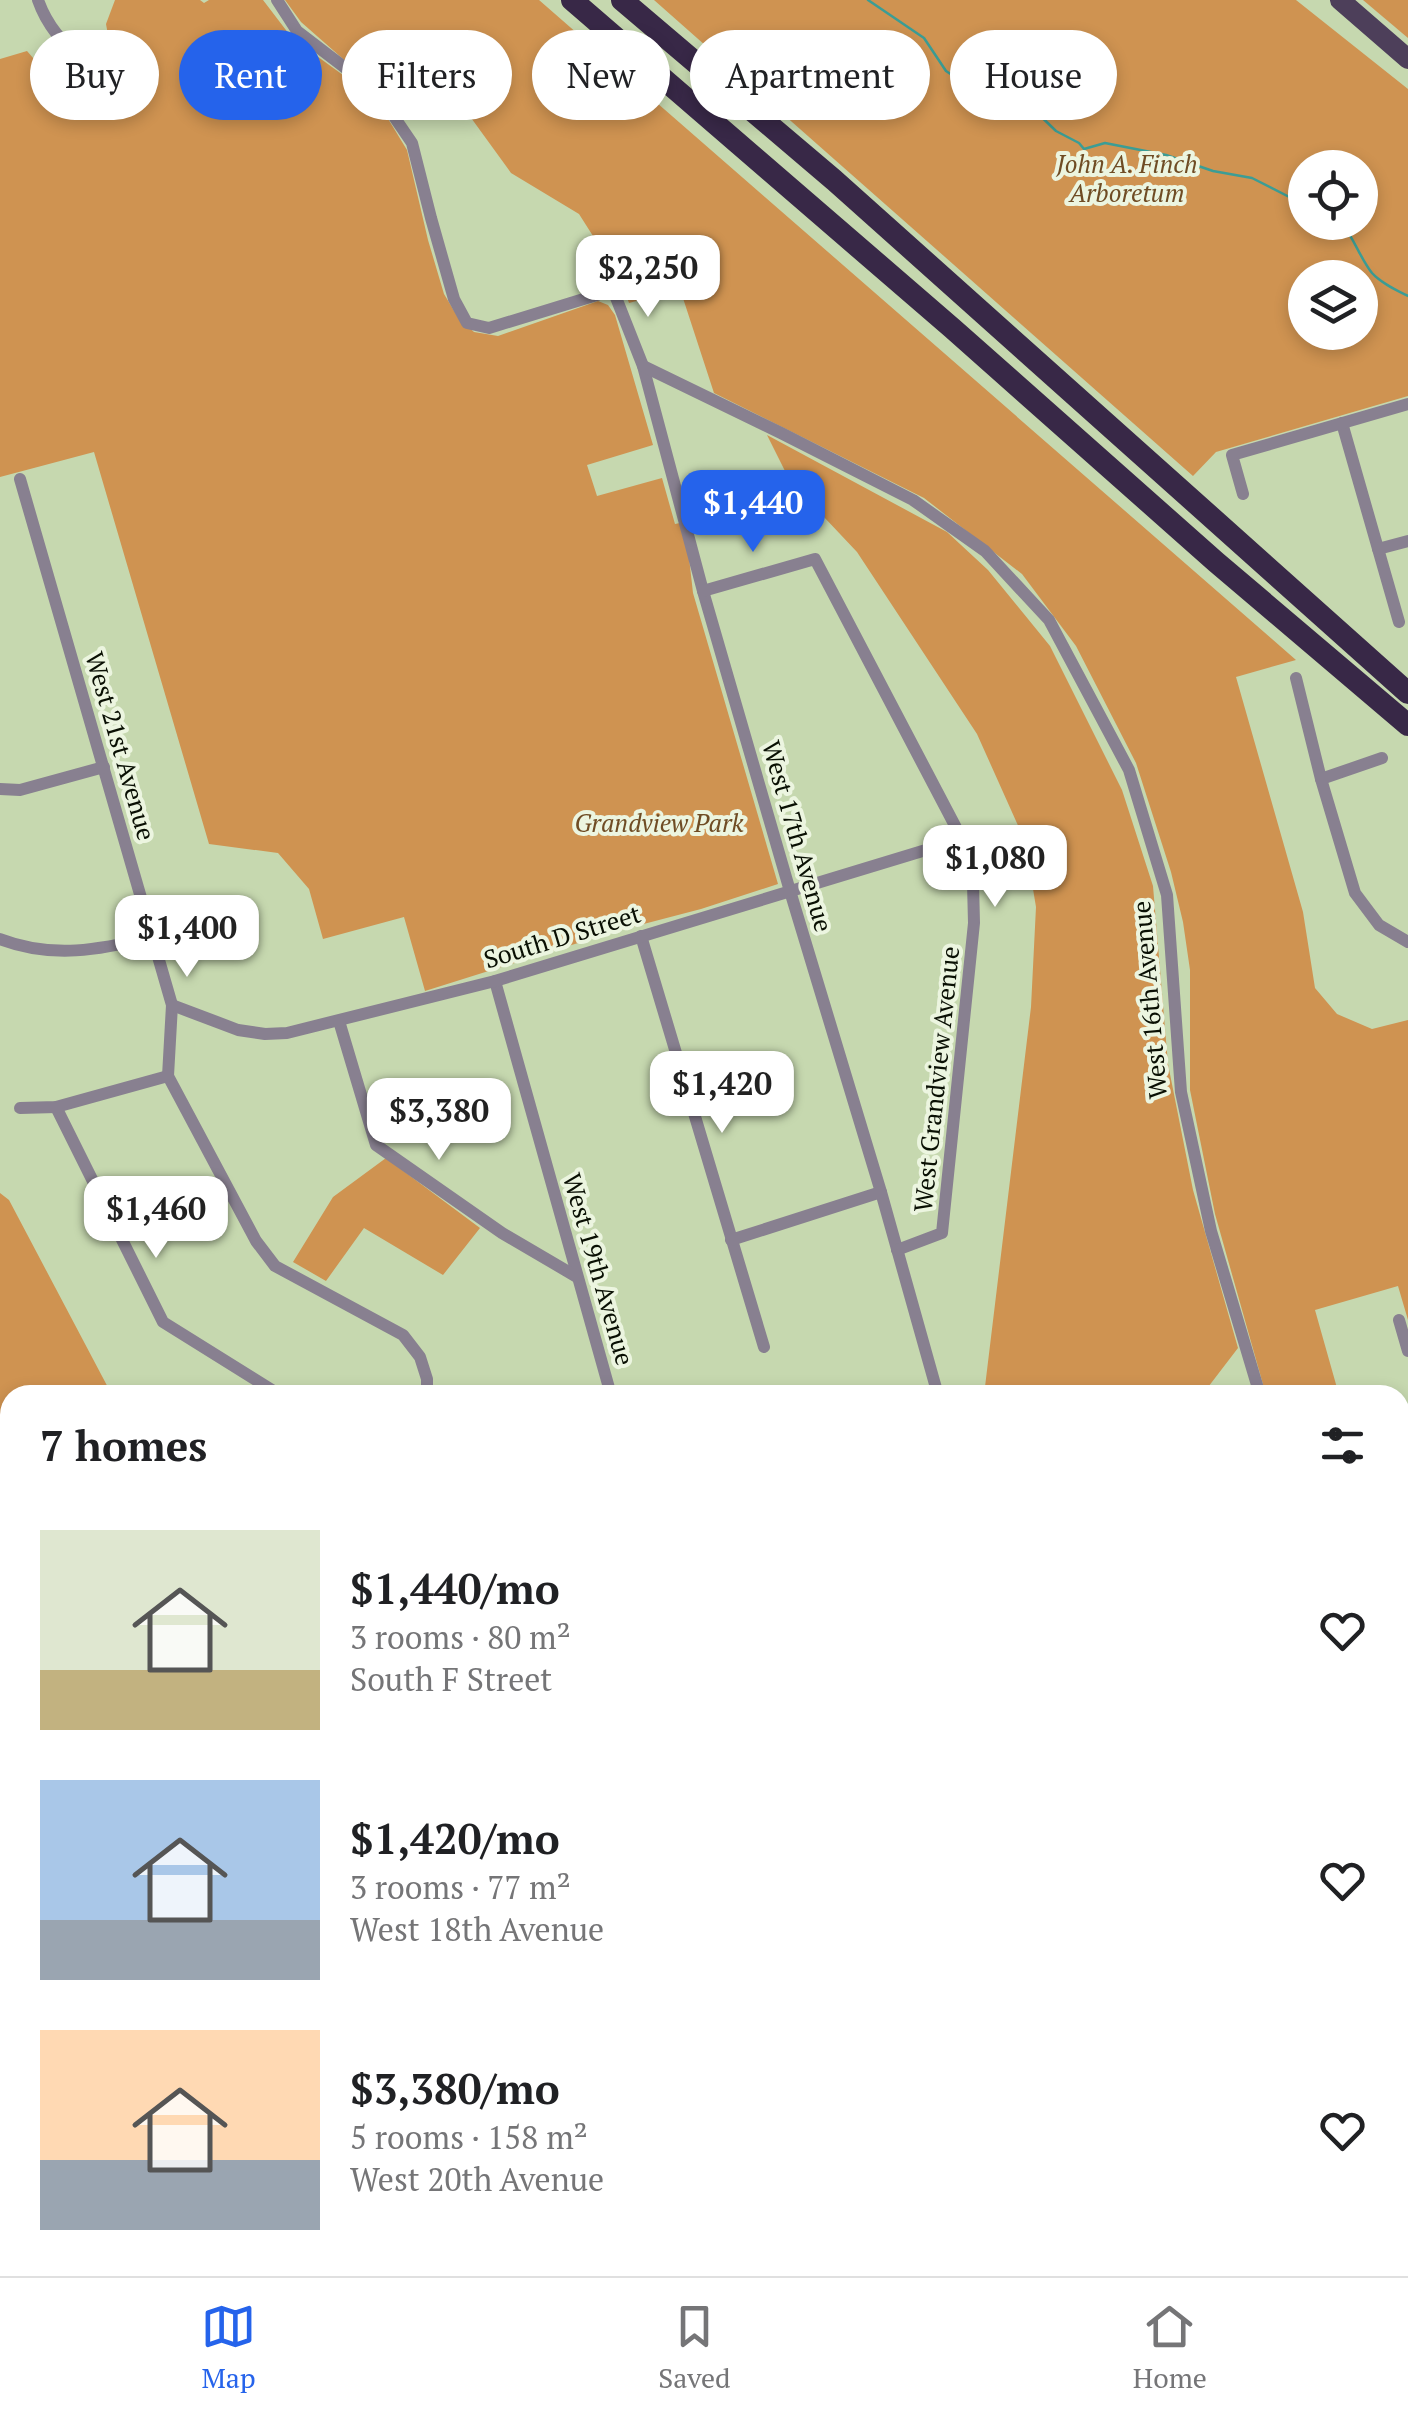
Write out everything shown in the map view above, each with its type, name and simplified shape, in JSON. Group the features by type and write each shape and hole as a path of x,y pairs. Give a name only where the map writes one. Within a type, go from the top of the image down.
{"highway":[{"path":"572,0 1408,725"},
{"path":"622,0 834,180 1408,693"}],"main road":[{"path":"1340,0 1408,59"}],"street":[{"path":"38,0 52,30"},
{"name":"West 17th Avenue","path":"276,0 298,31 378,94 412,143 454,299 466,322 489,328 613,290 643,366 703,591 935,1385"},
{"name":"West 16th Avenue","path":"643,366 913,500 985,550 1049,620 1129,770 1167,895 1181,1092 1211,1231 1257,1385"},
{"path":"1243,494 1232,455 1408,404"},
{"path":"1342,423 1398,622"},
{"name":"West 21st Avenue","path":"20,479 172,1004 168,1076"},
{"path":"1378,549 1408,542"},
{"name":"West Grandview Avenue","path":"703,591 815,559 962,839 974,883 974,923 942,1233 897,1250"},
{"path":"1296,678 1355,893 1379,925 1408,942"},
{"path":"1321,779 1382,758"},
{"path":"0,789 20,790 104,767"},
{"name":"South D Street","path":"172,1004 238,1030 287,1033 495,981 962,839"},
{"path":"641,936 764,1347"},
{"path":"0,939 48,950 100,950 152,937"},
{"name":"West 19th Avenue","path":"495,981 608,1385"},
{"path":"339,1021 376,1145 502,1233 577,1277"},
{"path":"20,1108 56,1107 168,1076 256,1241 275,1266 403,1335 420,1357 427,1385"},
{"path":"56,1107 164,1322 264,1385"},
{"path":"731,1240 881,1192"},
{"path":"1399,1320 1408,1350"}],"green space":[{"name":"Grandview Park","path":"115,0 263,0 286,30 179,30 179,120 322,120 322,60 342,74 342,120 389,120 407,150 444,294 459,319 474,332 498,336 598,301 608,305 615,315 653,445 587,465 597,496 662,478 675,524 685,522 693,593 778,884 425,991 404,917 323,939 309,889 278,853 209,844 94,452 0,477 0,59 27,51 30,54 30,120 159,120 159,30 107,30"},
{"path":"285,0 539,0 573,30 532,30 532,120 670,120 670,114 1296,660 1236,677 1303,912 1315,988 1337,1014 1372,1029 1408,1020 1408,1320 1398,1286 1315,1310 1336,1385 1263,1385 1215,1214 1190,1090 1190,970 1171,872 1136,763 1076,646 1022,574 924,498 714,393 680,289 629,303 621,280 579,214 511,173 473,120 512,120 512,30 342,30 342,58 322,40 322,30 310,30"},
{"name":"John A. Finch Arboretum","path":"654,0 1296,0 1408,89 1408,396 1216,452 1193,476 790,120 930,120 930,30 690,32"},
{"path":"1363,0 1408,0 1408,38"},
{"path":"767,435 947,532 988,570 1050,646 1122,790 1153,886 1168,1064 1193,1190 1238,1348 1210,1385 985,1385 1031,1007 1036,907 1025,841 977,734 857,552 790,481"},
{"path":"386,1158 480,1228 443,1275 364,1228 326,1281 293,1262 333,1197"},
{"path":"0,1193 9,1200 107,1385 0,1385"}],"waterway":[{"path":"868,0 924,38 946,71 961,81 1010,91 1056,131 1084,149 1105,143 1166,155 1213,171 1252,178 1288,196"},
{"path":"1353,240 1372,273 1408,296"}]}
